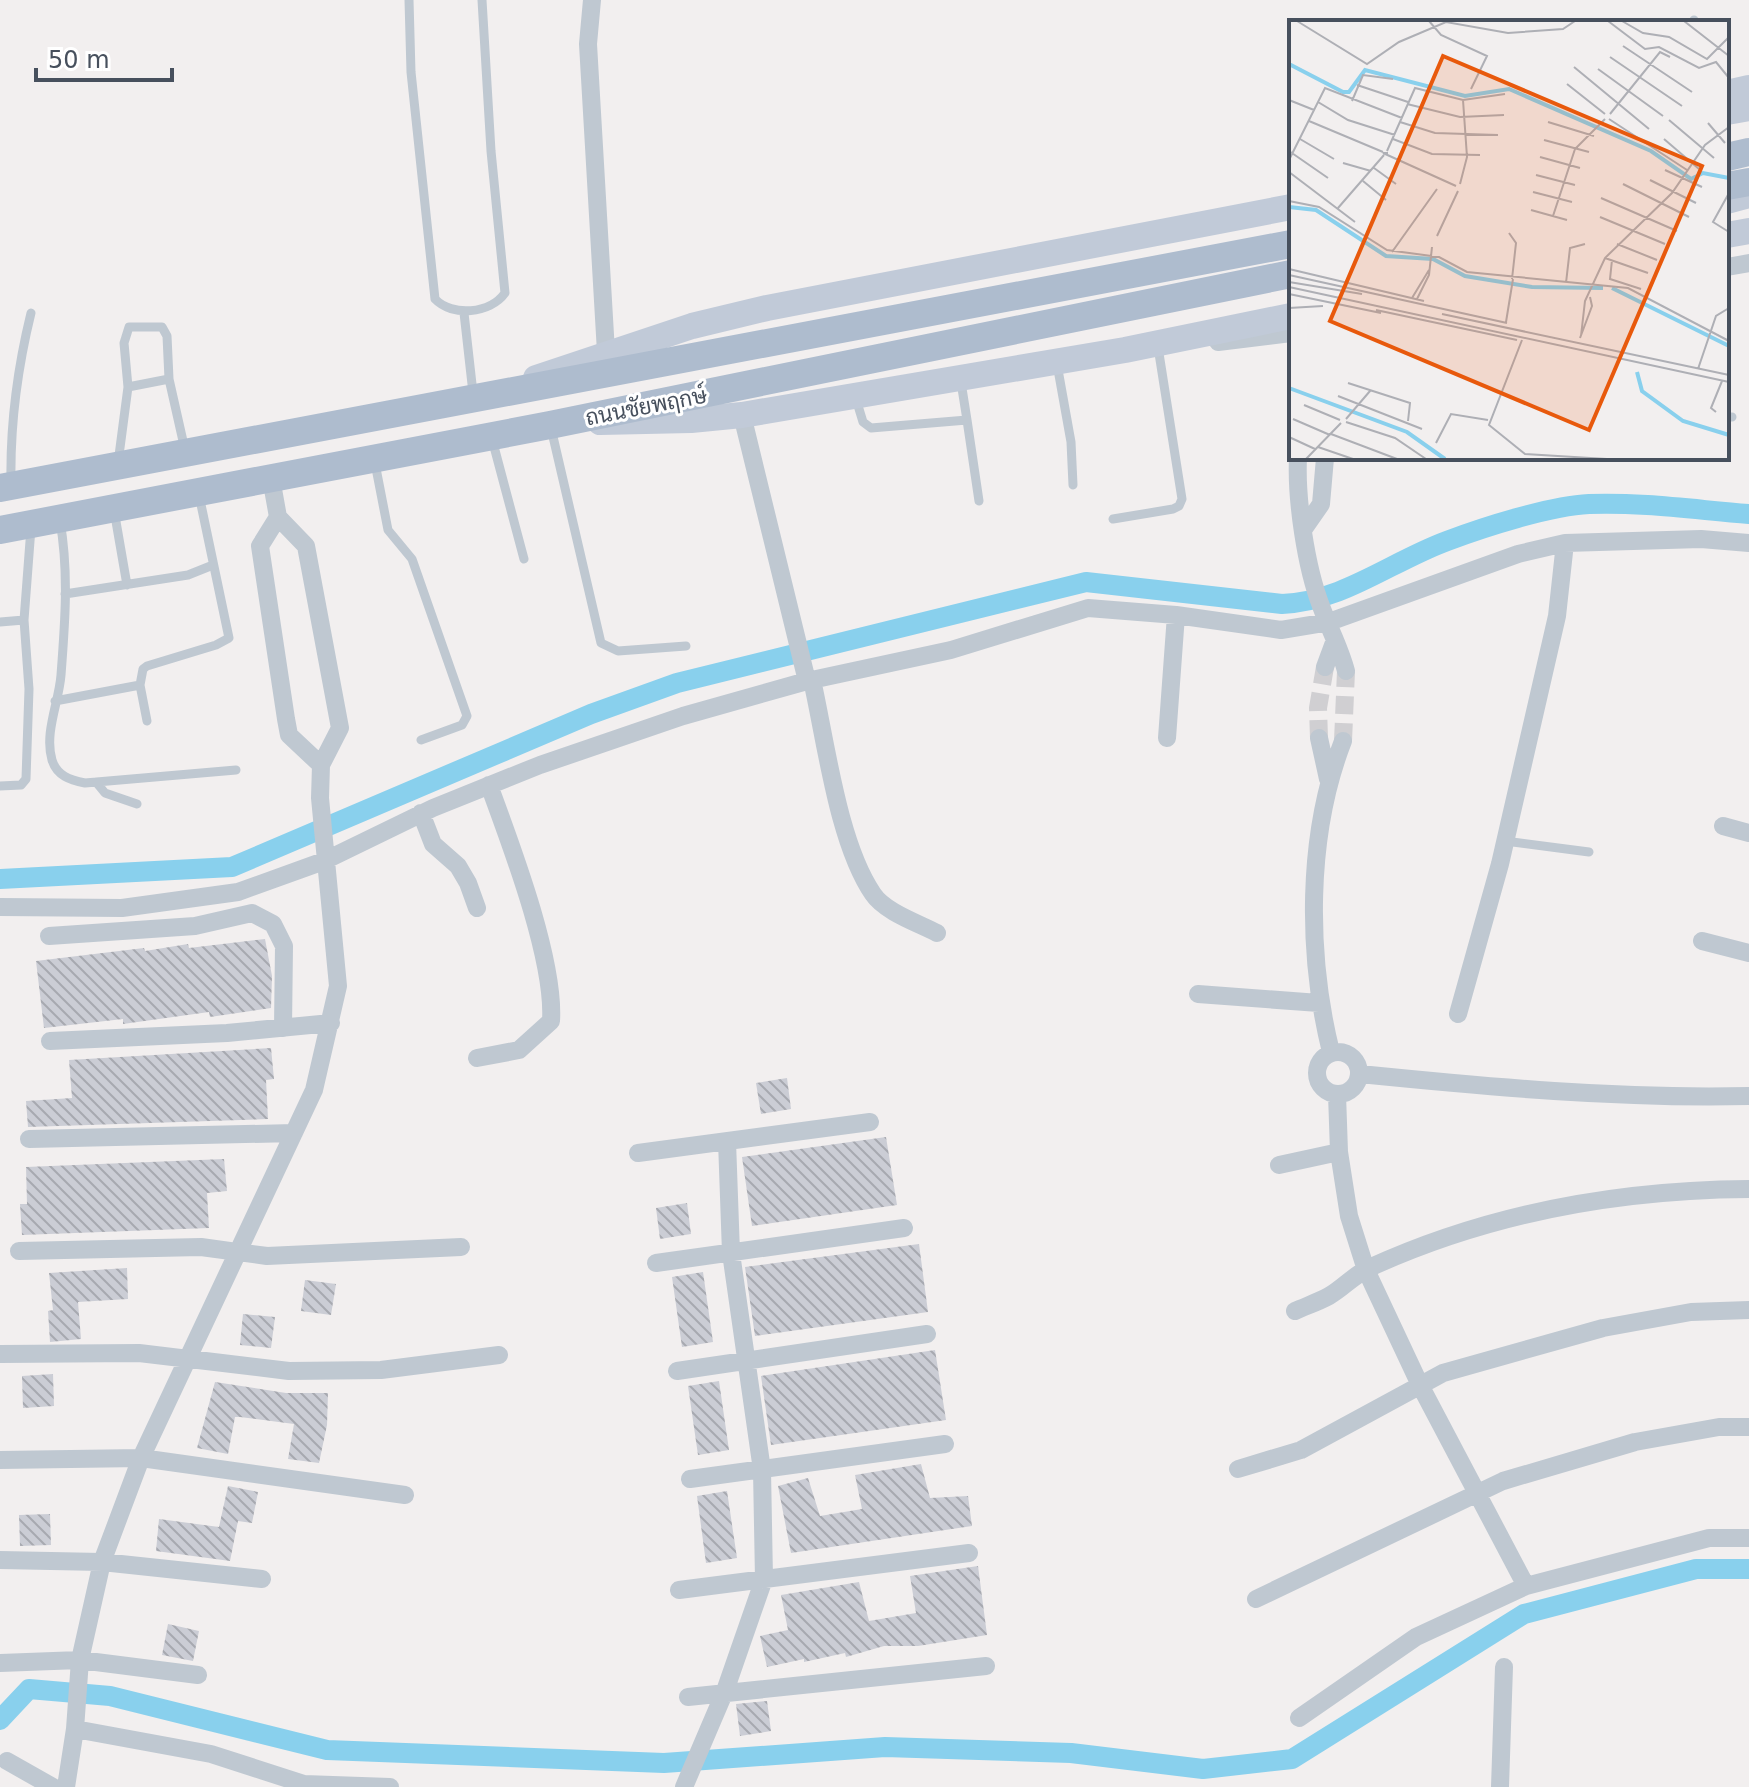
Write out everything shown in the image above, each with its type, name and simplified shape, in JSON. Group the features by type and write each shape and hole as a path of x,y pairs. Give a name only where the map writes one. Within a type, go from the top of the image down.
{"main road":[{"path":"1729,93 1749,88"},
{"path":"1729,112 1749,108"},
{"path":"1729,145 1749,142"},
{"path":"1729,157 1749,152"},
{"path":"1729,186 1749,182"},
{"path":"1729,200 1749,195"},
{"path":"484,395 606,352 692,326 767,308 1289,207"},
{"path":"1729,235 1749,231"},
{"name":"ถนนชัยพฤกษ์","path":"6,487 1289,244"},
{"name":"ถนนชัยพฤกษ์","path":"0,530 374,460 1289,274"},
{"path":"560,423 649,422 742,415 856,398 1056,361 1158,347 1289,316"}],"street":[{"path":"592,0 588,44 606,352"},
{"path":"1729,267 1749,263"},
{"path":"1158,347 1289,333"},
{"path":"742,415 852,848 874,896 937,933"},
{"path":"1298,460 1296,497 1305,527 1309,557 1346,671"},
{"path":"1305,527 1321,504 1325,460"},
{"path":"66,1787 76,1724 80,1665 102,1562 141,1458 314,1090 338,986 320,798 321,765 340,728 306,546 278,517 271,478"},
{"path":"278,517 260,546 286,719 289,735 321,765"},
{"path":"0,907 122,908 238,892 489,785 683,716 808,679 951,650 1088,608 1176,615 1281,630 1518,554 1565,543 1701,539 1749,543"},
{"path":"1458,1014 1505,841 1557,616 1565,543"},
{"path":"1167,738 1176,615"},
{"path":"1325,667 1335,640"},
{"path":"1319,738 1328,779"},
{"path":"1331,1052 1319,1003 1317,861 1328,779 1343,741"},
{"path":"477,1058 519,1050 551,1021 553,996 516,859 489,785"},
{"path":"421,813 433,844 458,866 477,908"},
{"path":"1723,826 1749,833"},
{"path":"49,936 195,926 252,913 273,924 284,946 283,1028"},
{"path":"1702,941 1749,953"},
{"path":"1198,994 1319,1003"},
{"path":"50,1041 331,1023"},
{"path":"1331,1052 1351,1055 1360,1074 1355,1086 1337,1094 1324,1089 1317,1076 1320,1062 1331,1052"},
{"path":"1360,1074 1654,1096 1749,1096"},
{"path":"1337,1094 1339,1152 1349,1216 1366,1270 1420,1385 1526,1586"},
{"path":"638,1153 870,1122"},
{"path":"29,1139 294,1133"},
{"path":"687,1780 725,1691 764,1579 762,1470 731,1253 727,1141"},
{"path":"1279,1165 1339,1152"},
{"path":"1295,1311 1327,1297 1366,1270 1457,1233 1575,1201 1701,1189 1749,1189"},
{"path":"656,1263 904,1228"},
{"path":"19,1251 201,1247 267,1256 461,1247"},
{"path":"1238,1469 1301,1450 1443,1373 1603,1328 1691,1312 1749,1310"},
{"path":"677,1371 927,1334"},
{"path":"0,1354 139,1353 289,1371 381,1370 499,1355"},
{"path":"1256,1599 1475,1492 1635,1442 1719,1427 1749,1427"},
{"path":"690,1479 945,1444"},
{"path":"0,1460 141,1458 405,1495"},
{"path":"1299,1718 1416,1637 1526,1586 1709,1538 1749,1538"},
{"path":"679,1590 969,1553"},
{"path":"0,1560 102,1562 262,1579"},
{"path":"0,1663 80,1665 198,1675"},
{"path":"688,1697 986,1666"},
{"path":"1500,1787 1504,1667"},
{"path":"76,1724 211,1754 304,1784 390,1787"},
{"path":"7,1761 53,1787"}],"lane":[{"path":"409,0 411,72 435,299 441,306 464,313 497,301 505,293 491,151 482,0"},
{"path":"6,487 17,368 31,313"},
{"path":"464,313 484,395"},
{"path":"117,466 128,387 124,343 129,327 162,327 167,336 169,379 186,453"},
{"path":"1113,519 1173,509 1182,499 1158,347"},
{"path":"1056,361 1071,442 1073,485"},
{"path":"128,387 169,379"},
{"path":"960,379 979,501"},
{"path":"856,398 863,422 871,428 967,420"},
{"path":"560,423 601,643 618,651 686,646"},
{"path":"491,436 524,559"},
{"path":"374,460 388,530 412,559 467,716 462,725 421,740"},
{"path":"147,721 140,685 143,669 229,638 198,492"},
{"path":"114,508 127,585"},
{"path":"60,519 68,565 61,678 55,701 53,762 69,780 96,782 236,770"},
{"path":"0,786 21,785 26,779 29,689 24,620 31,525"},
{"path":"65,594 188,575 213,565"},
{"path":"0,622 24,620"},
{"path":"55,701 140,685"},
{"path":"96,782 105,793 137,804"},
{"path":"1505,841 1589,852"}],"building":[{"path":"265,939 272,976 271,1008 210,1017 209,1012 123,1024 123,1019 44,1028 36,961 144,948 145,951 188,944 189,948"},
{"path":"271,1048 274,1079 266,1080 268,1119 28,1127 26,1101 72,1098 69,1060"},
{"path":"787,1078 791,1109 761,1114 756,1083"},
{"path":"886,1137 897,1205 752,1226 742,1157"},
{"path":"224,1159 227,1191 207,1193 209,1228 22,1235 20,1204 27,1204 26,1167"},
{"path":"687,1203 691,1234 660,1239 656,1208"},
{"path":"919,1244 928,1312 755,1336 745,1267"},
{"path":"127,1268 128,1299 78,1302 81,1339 50,1342 48,1311 53,1310 49,1273"},
{"path":"703,1272 713,1342 682,1347 672,1277"},
{"path":"305,1280 336,1284 331,1315 301,1311"},
{"path":"243,1314 275,1317 271,1348 240,1345"},
{"path":"935,1350 946,1420 771,1445 761,1376"},
{"path":"53,1374 54,1406 23,1408 22,1376"},
{"path":"719,1381 729,1450 698,1455 688,1386"},
{"path":"215,1382 286,1393 328,1393 327,1425 319,1463 288,1459 294,1424 240,1417 235,1417 228,1454 197,1448"},
{"path":"921,1464 930,1498 968,1496 972,1526 791,1553 778,1486 808,1478 820,1516 862,1509 855,1475"},
{"path":"228,1486 258,1492 252,1523 238,1521 230,1561 156,1551 159,1519 219,1527"},
{"path":"727,1491 737,1558 706,1563 697,1496"},
{"path":"50,1514 51,1545 20,1546 19,1515"},
{"path":"978,1566 987,1635 918,1646 884,1646 846,1657 845,1653 767,1667 760,1636 788,1630 781,1595 859,1582 869,1621 916,1613 910,1576"},
{"path":"168,1624 199,1631 193,1661 162,1655"},
{"path":"767,1701 771,1731 740,1736 736,1704"}],"waterway":[{"path":"0,879 232,867 591,714 677,683 1086,582 1282,604 1326,596 1447,541 1556,509 1589,504 1629,504 1749,514"},
{"path":"0,1720 29,1689 110,1696 327,1750 664,1763 885,1747 1071,1753 1203,1769 1292,1759 1524,1614 1696,1569 1749,1569"}],"tunnel":[{"path":"1319,738 1318,708 1325,667"},
{"path":"1343,741 1346,671"}]}
